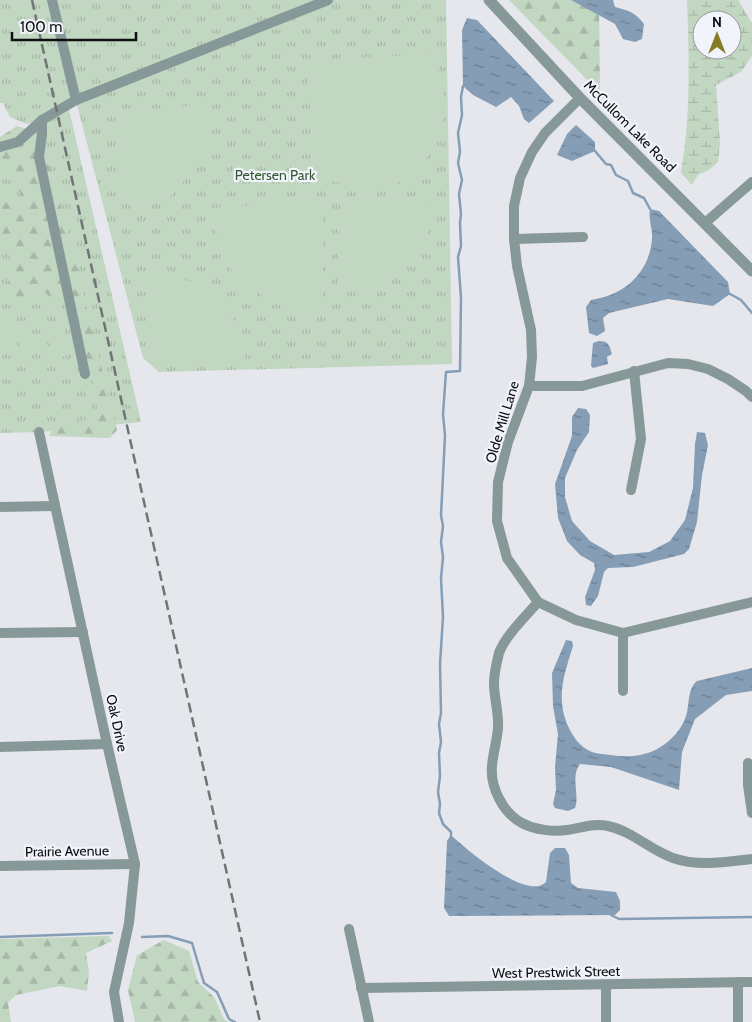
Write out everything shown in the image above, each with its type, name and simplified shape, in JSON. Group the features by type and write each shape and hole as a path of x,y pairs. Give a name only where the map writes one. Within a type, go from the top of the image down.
{"street":[{"path":"52,0 76,100"},
{"path":"0,147 18,142 42,120 76,100 328,0"},
{"name":"McCullom Lake Road","path":"489,0 580,98 752,271"},
{"name":"Olde Mill Lane","path":"580,98 545,133 532,152 520,178 514,206 514,239 517,266 531,330 532,357 529,386 508,442 498,482 497,520 507,558 538,602 576,620 624,633 752,602"},
{"path":"42,120 39,157 85,374"},
{"path":"705,223 752,182"},
{"path":"514,239 583,237"},
{"path":"529,386 582,386 668,363 688,364 708,369 746,391 752,397"},
{"path":"631,490 641,439 634,371"},
{"name":"Oak Drive","path":"39,432 135,864 128,923 114,992 119,1022"},
{"path":"0,507 54,506"},
{"path":"538,602 500,651 494,681 498,729 491,768 493,784 499,799 508,811 522,823 545,830 566,830 588,825 607,826 627,832 654,849 673,858 696,863 752,860"},
{"path":"0,633 83,632"},
{"path":"623,692 624,633"},
{"path":"0,746 107,744"},
{"path":"748,763 748,785 752,814"},
{"name":"Prairie Avenue","path":"0,866 135,864"},
{"path":"349,929 369,1022"},
{"path":"738,982 738,1022"},
{"name":"West Prestwick Street","path":"361,988 752,982"},
{"path":"606,985 606,1022"}],"green space":[{"name":"Petersen Park","path":"0,0 446,0 452,364 159,372 143,358 76,101 68,105 141,422 39,432 0,433 0,147 40,121 27,124 10,117 3,103 0,103"},
{"path":"509,0 599,0 600,93"},
{"path":"687,0 738,0 752,23 752,56 741,72 716,85 720,143 718,162 709,170 698,175 692,185 681,173 688,109"},
{"path":"435,54 445,99 442,135 414,175 381,191 315,178 307,67 312,60"},
{"path":"209,104 213,122 198,165 168,199 122,202 120,122 131,111"},
{"path":"17,126 37,132 45,148 64,216 117,430 110,438 49,436 53,426 99,417 74,305 45,293 32,298 18,300 7,284 13,273 7,249 0,249 0,203 21,202 20,192 0,168 0,137"},
{"path":"318,201 322,206 323,311 309,312 274,303 239,282 220,251 211,208"},
{"path":"344,201 430,204 430,227 418,255 393,280 363,292 338,292 340,206"},
{"path":"147,273 164,274 192,282 227,310 242,333 244,365 159,366 150,360"},
{"path":"31,320 34,349 21,351 17,322"},
{"path":"12,322 16,351 2,353 0,323"},
{"path":"64,329 67,356 52,358 49,331"},
{"path":"109,936 112,941 86,953 89,972 87,991 60,986 16,995 8,1003 11,1022 0,1022 0,939"},
{"path":"164,940 189,951 198,982 214,997 224,1019 228,1022 135,1022 128,990 137,955"}],"water":[{"path":"571,0 613,0 615,7 631,12 644,24 642,39 635,42 623,39 615,24"},
{"path":"467,18 477,20 554,101 529,123 524,119 519,106 511,97 496,107 473,95 463,86 462,30"},
{"path":"576,125 595,142 595,151 572,161 557,155 567,134"},
{"path":"650,209 659,211 728,282 730,294 713,306 668,299 609,313 603,318 605,331 597,336 589,333 586,307 591,300 624,288 633,281 646,263 652,239"},
{"path":"599,341 608,344 612,354 607,357 608,364 593,368 591,366 593,343"},
{"path":"578,408 586,409 590,415 589,432 577,450 565,478 565,497 572,521 590,541 614,555 649,552 670,541 685,520 693,488 697,432 705,433 708,445 702,475 697,522 689,549 684,554 633,567 608,568 604,572 598,596 591,606 586,605 585,597 595,570 594,563 580,555 567,541 558,518 555,484 572,436 572,417"},
{"path":"566,640 572,641 573,646 562,687 562,707 571,732 584,748 594,753 631,756 651,752 666,743 677,733 682,725 687,711 690,692 697,681 752,668 752,691 726,695 695,719 682,752 679,790 611,767 580,764 575,780 575,808 568,811 555,808 553,804 556,790 555,767 558,734 553,706 552,673"},
{"path":"451,835 492,868 505,876 529,886 539,886 546,882 550,853 555,848 565,848 569,855 571,883 578,888 616,892 620,901 620,910 615,915 449,916 444,908 447,841"}],"waterway":[{"path":"451,835 451,832 443,824 439,813 438,792 441,742 439,724 441,713 440,664 443,617 441,578 443,526 441,515 445,436 443,414 446,372 460,371 461,298 458,257 461,246 459,194 462,180 458,163 460,152 458,133 462,115 461,97 463,86"},
{"path":"595,151 606,164 611,165 616,175 628,181 633,193 644,198 650,209"},
{"path":"730,294 741,300 752,313"},
{"path":"611,915 619,919 752,917"},
{"path":"0,937 112,933"},
{"path":"142,937 168,936 192,943 204,983 217,992 229,1019 235,1022"}],"railway":[{"path":"32,0 260,1022"}]}
